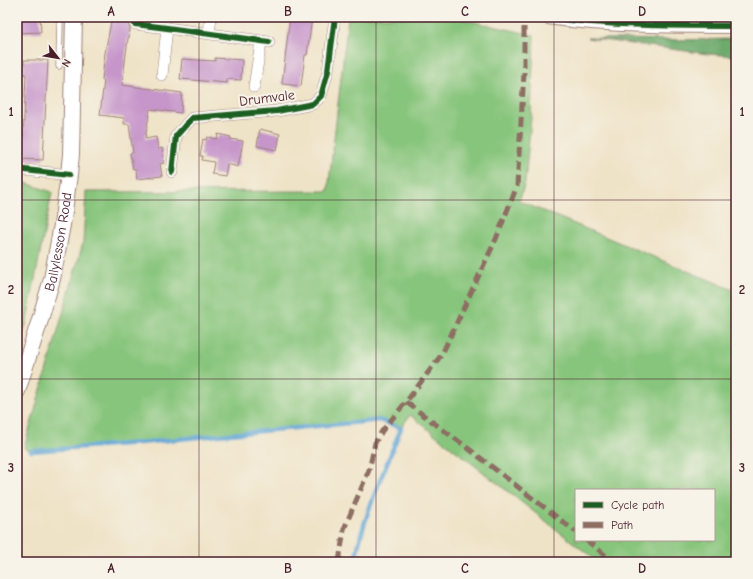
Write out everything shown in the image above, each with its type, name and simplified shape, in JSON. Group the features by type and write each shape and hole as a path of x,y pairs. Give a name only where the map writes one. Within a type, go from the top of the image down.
{"main road":[{"name":"Ballylesson Road","path":"17,391 52,279 62,224 69,175 71,146 74,17"}],"street":[{"path":"209,33 211,17"},
{"name":"Drumvale","path":"172,172 176,136 192,118 277,111 313,104 321,96 328,71 335,17"},
{"path":"548,17 604,23 675,26 736,26"},
{"path":"135,24 265,41 254,87"},
{"path":"162,75 167,28"},
{"path":"17,168 69,175"}],"lane":[{"path":"58,66 59,17"}],"green space":[{"path":"348,17 452,17 534,35 531,117 525,183 519,201 736,291 736,562 598,562 410,415 401,428 379,420 140,443 31,451 24,448 83,243 86,192 328,191"},
{"path":"587,38 664,40 736,39 736,56 708,54"},
{"path":"17,180 52,192 26,325 17,351"}],"building":[{"path":"17,17 40,17 41,32 17,33"},
{"path":"112,17 130,17 128,24 130,29 129,38 122,85 182,93 181,113 150,109 145,139 156,137 158,149 162,148 164,163 160,164 162,176 137,179 136,169 133,169 130,153 133,153 129,124 124,124 124,118 100,115 105,53"},
{"path":"290,17 312,17 301,86 282,84"},
{"path":"215,58 242,60 241,80 227,79 227,83 180,79 182,59 215,61"},
{"path":"24,60 48,60 43,160 22,159 26,75 24,74"},
{"path":"260,129 280,134 277,150 257,146"},
{"path":"218,134 231,137 230,139 243,141 238,167 227,164 225,176 212,174 214,162 202,160 203,156 200,156 203,139 206,140 207,137 217,139"}],"waterway":[{"path":"31,451 140,443 379,420 401,428 363,528 355,562"}],"marked path":[{"path":"339,562 344,529 369,470 375,443 382,431 442,354 496,239 517,186 524,73 524,17"},
{"path":"406,402 575,531"},
{"path":"587,541 614,562"}],"cycle path":[{"path":"172,172 176,136 192,118 277,111 313,104 321,96 328,71 335,17"},
{"path":"548,17 618,24 665,26 736,26"},
{"path":"135,24 269,42"},
{"path":"17,168 69,175"}]}
